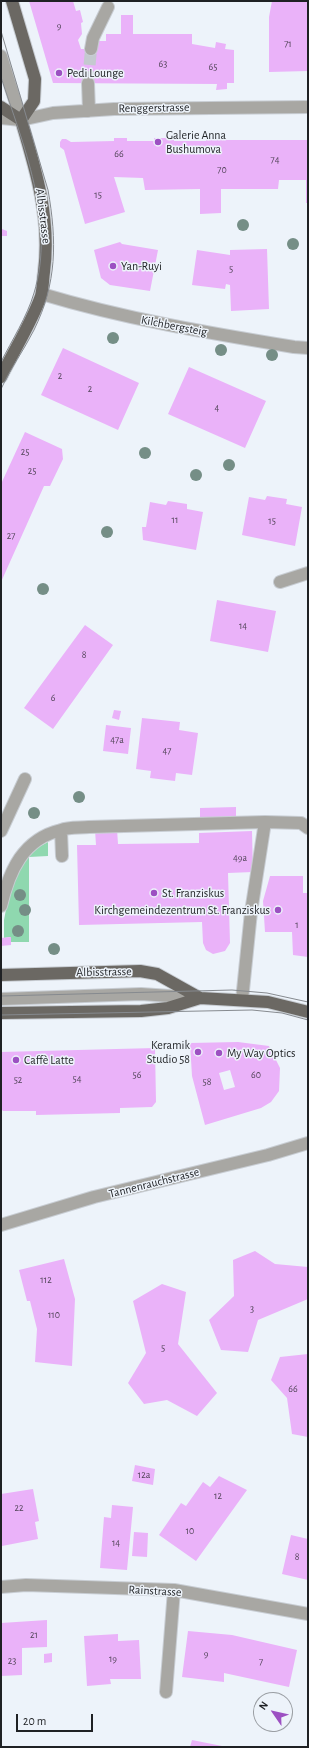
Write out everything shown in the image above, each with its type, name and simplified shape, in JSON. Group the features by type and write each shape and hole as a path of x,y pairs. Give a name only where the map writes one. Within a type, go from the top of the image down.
{"main road":[{"path":"1,107 22,120 34,101 35,79 12,1"},
{"name":"Albisstrasse","path":"1,377 29,325 42,294 47,250 46,215 22,120"},
{"name":"Albisstrasse","path":"1,975 140,971 156,974 200,998"},
{"name":"Albisstrasse","path":"1,1014 141,1011 168,1008 200,998 268,1002 308,1012"}],"street":[{"path":"91,50 93,38 108,7"},
{"path":"1,56 22,120"},
{"path":"88,83 89,111"},
{"name":"Renggerstrasse","path":"1,118 22,120 53,113 89,111 222,107 308,107"},
{"name":"Kilchbergsteig","path":"42,294 79,305 152,323 287,346 308,348"},
{"path":"280,582 308,573"},
{"path":"1,831 24,779"},
{"path":"242,1000 250,912 265,822"},
{"path":"1,906 6,884 21,855 34,840 61,830 96,827 265,822 301,823 308,828"},
{"path":"61,830 62,856"},
{"name":"Albisstrasse","path":"1,999 141,994 200,998"},
{"name":"Tannenrauchstrasse","path":"1,1225 94,1197 268,1155 308,1143"},
{"name":"Rainstrasse","path":"1,1587 26,1585 174,1590 308,1614"},
{"path":"166,1692 174,1590"}],"green space":[{"path":"48,842 48,856 29,857 29,942 11,942 10,937 4,938 4,920 7,904 16,876 29,852"}],"building":[{"path":"29,1 73,1 76,11 80,10 83,22 81,23 82,34 78,40 81,49 94,49 94,41 106,41 106,34 121,34 121,15 133,15 133,34 192,34 192,44 215,48 216,42 226,44 225,49 234,50 234,83 227,83 227,89 216,90 217,84 53,83"},
{"path":"272,1 308,1 308,71 269,72 269,17"},
{"path":"114,138 127,138 127,141 154,141 154,138 174,138 174,141 206,141 206,138 226,138 227,140 308,140 308,203 306,203 306,180 279,180 278,189 221,189 221,213 200,214 200,189 145,190 143,178 114,177 125,212 85,224 64,150 60,147 60,142 62,139 66,139 71,142 114,141"},
{"path":"2,229 7,231 7,236 1,236"},
{"path":"120,242 122,244 158,250 150,291 110,285 101,278 94,250"},
{"path":"267,249 269,309 231,311 230,285 226,284 225,289 192,285 197,250 230,255 230,250"},
{"path":"63,348 139,383 118,430 41,395"},
{"path":"189,367 266,401 245,448 168,414"},
{"path":"25,432 62,449 63,459 50,486 44,486 1,582 1,484"},
{"path":"267,496 287,499 286,504 302,507 295,546 242,535 249,497 265,500"},
{"path":"168,501 187,504 187,509 203,512 196,550 143,540 142,527 146,527 150,502 166,505"},
{"path":"217,600 276,611 268,652 210,641"},
{"path":"85,625 113,645 53,729 24,708"},
{"path":"114,710 121,711 119,720 112,718"},
{"path":"142,718 180,722 179,730 198,733 192,775 176,773 175,781 150,778 151,771 136,769"},
{"path":"106,725 131,728 128,754 103,751"},
{"path":"236,807 236,817 200,817 200,808"},
{"name":"St. Franziskus","path":"117,829 118,844 199,843 199,833 252,831 253,872 228,873 230,943 225,951 213,954 206,950 203,943 202,922 79,925 77,845 96,845 95,830"},
{"name":"Kirchgemeindezentrum St. Franziskus","path":"270,876 303,876 303,893 308,893 308,957 293,955 292,932 265,932 263,901"},
{"path":"11,937 11,945 1,946 1,938"},
{"path":"238,1042 269,1046 280,1068 279,1091 271,1102 261,1108 205,1125 192,1076 190,1043","holes":["230,1070 235,1087 224,1090 219,1073"]},
{"path":"155,1048 156,1102 152,1107 120,1108 120,1113 36,1115 36,1111 3,1111 1,1109 1,1052"},
{"path":"255,1251 275,1264 308,1267 308,1299 258,1320 248,1352 221,1350 209,1320 234,1296 233,1260"},
{"path":"64,1259 75,1299 72,1366 35,1362 37,1329 30,1301 27,1301 19,1270"},
{"path":"162,1284 186,1292 178,1344 217,1393 197,1416 167,1400 144,1404 128,1383 146,1353 133,1301"},
{"path":"308,1354 308,1437 292,1434 287,1398 271,1380 280,1357"},
{"path":"135,1465 155,1469 153,1485 132,1481"},
{"path":"219,1476 247,1490 196,1561 159,1535 181,1503 186,1506 203,1482 210,1487"},
{"path":"33,1489 39,1521 35,1522 38,1539 2,1546 1,1494"},
{"path":"112,1505 133,1507 127,1570 100,1568 104,1517 111,1518"},
{"path":"134,1532 148,1533 147,1557 132,1556"},
{"path":"291,1535 308,1539 308,1580 282,1574"},
{"path":"47,1620 47,1647 22,1648 22,1675 1,1676 1,1623"},
{"path":"188,1631 232,1635 297,1650 289,1687 224,1673 224,1682 182,1677"},
{"path":"118,1634 118,1641 139,1640 141,1679 110,1679 111,1684 87,1686 84,1636"},
{"path":"52,1653 52,1662 44,1663 44,1654"},
{"path":"192,1740 222,1746 222,1747 190,1747"}],"tunnel":[{"path":"88,83 91,49"}],"tram line":[{"path":"1,31 48,190 54,244 51,278 42,313 1,389"},
{"path":"1,77 19,129 34,184 39,211 41,238 40,266 34,293 23,320 1,362"},
{"path":"1,996 232,990 267,993 308,1002"},
{"path":"1,1015 252,1010 282,1013 308,1020"}],"place":[{"name":"Pedi Lounge","path":"59,73"},
{"name":"Galerie Anna Bushumova","path":"158,142"},
{"name":"Yan-Ruyi","path":"113,266"},
{"name":"St. Franziskus","path":"154,893"},
{"name":"Kirchgemeindezentrum St. Franziskus","path":"278,910"},
{"name":"Keramik Studio 58","path":"198,1052"},
{"name":"My Way Optics","path":"219,1053"},
{"name":"Caffè Latte","path":"16,1060"}]}
